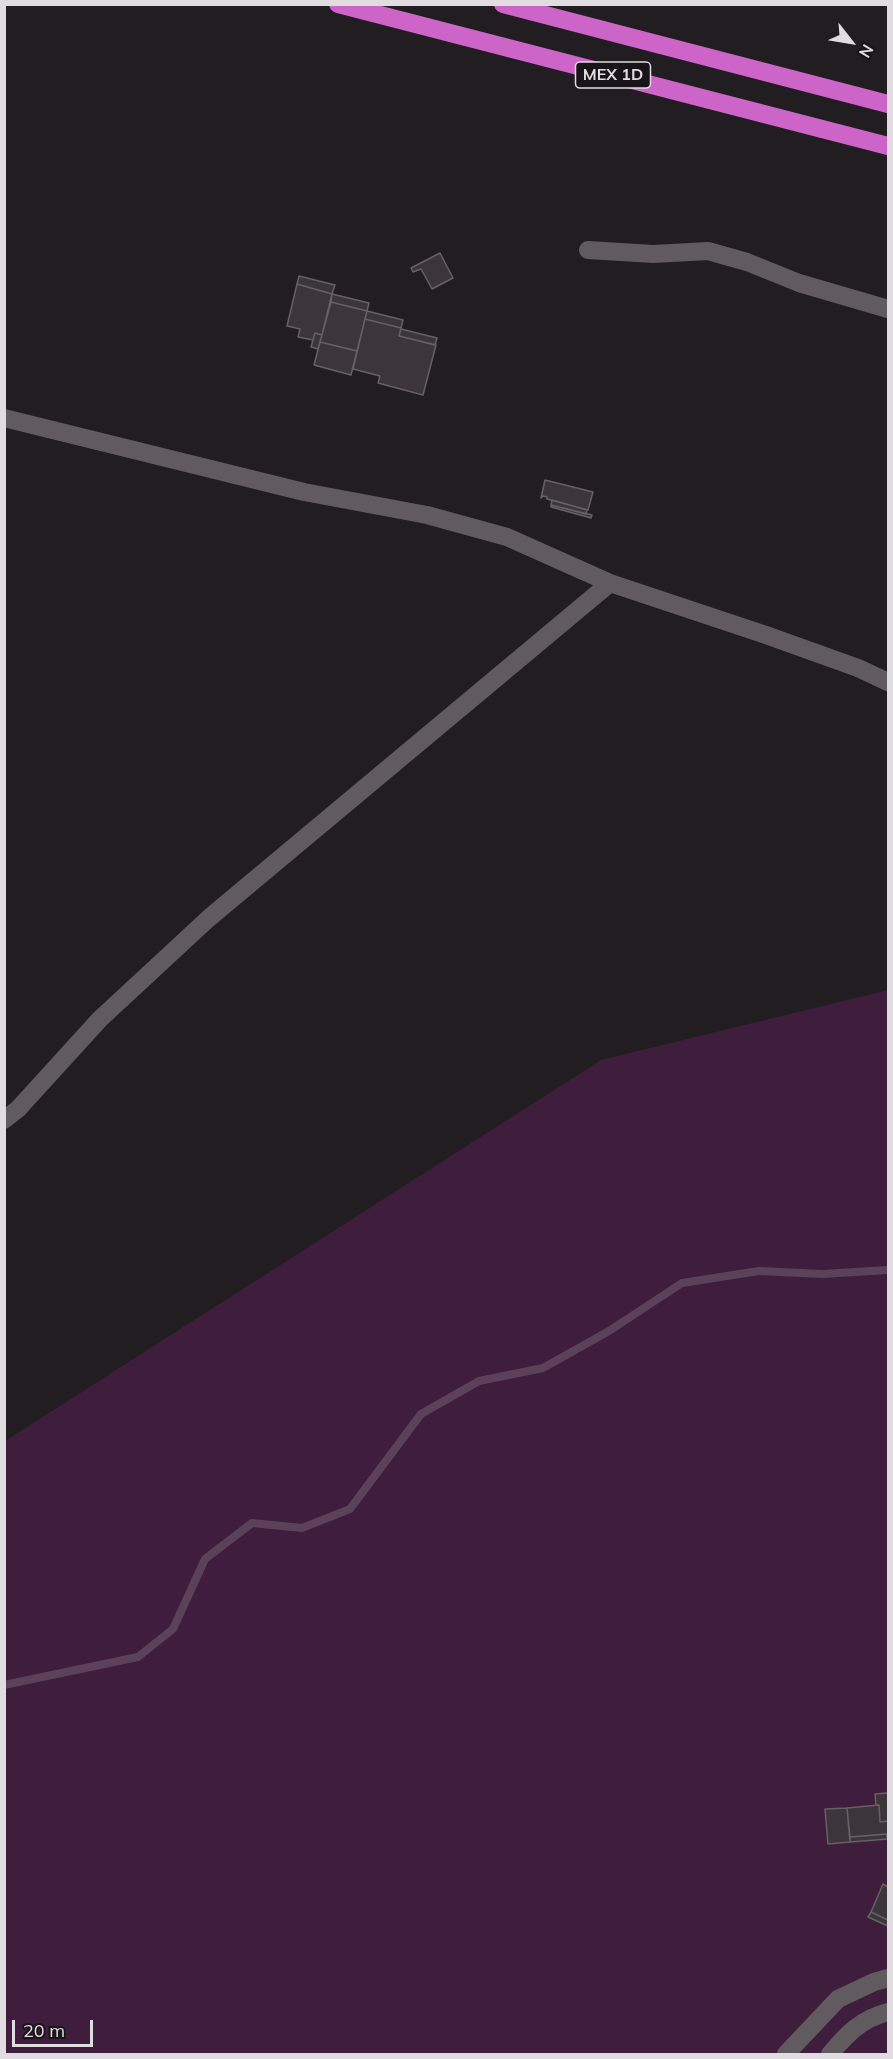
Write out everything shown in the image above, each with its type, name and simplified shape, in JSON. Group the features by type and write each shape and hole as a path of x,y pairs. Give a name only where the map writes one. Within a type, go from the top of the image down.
{"highway":[{"name":"MEX 1D","path":"338,4 888,146"},
{"name":"MEX 1D","path":"504,4 888,104"}],"street":[{"path":"588,250 652,254 708,252 747,262 799,283 888,309"},
{"path":"4,418 304,492 427,515 507,537 610,583 766,635 858,668 888,682"},
{"path":"4,1120 18,1109 100,1019 209,918 610,583"},
{"path":"786,2055 837,1999 888,1978"},
{"path":"830,2055 851,2029 877,2015 888,2012"}],"shaded area":[{"path":"888,990 888,2054 5,2054 5,1441 601,1060"}],"building":[{"path":"440,253 453,278 432,289 421,269 413,272 411,268"},
{"path":"299,276 335,285 332,294 297,284"},
{"path":"297,284 332,294 322,335 315,333 313,340 298,337 300,329 287,326"},
{"path":"332,294 369,303 367,311 331,302"},
{"path":"331,302 367,311 357,351 320,342"},
{"path":"367,311 403,320 401,328 365,319"},
{"path":"365,319 401,328 399,336 436,345 423,395 378,383 380,376 353,369"},
{"path":"401,329 437,338 435,345 399,336"},
{"path":"315,333 322,335 318,349 311,347"},
{"path":"320,342 357,351 351,375 314,365"},
{"path":"545,480 593,492 588,510 547,499 547,497 541,498"},
{"path":"552,500 587,510 586,514 551,505"},
{"path":"551,505 592,515 591,518 551,507"},
{"path":"888,1793 888,1821 880,1822 879,1805 876,1805 875,1794"},
{"path":"879,1805 880,1822 888,1821 888,1834 850,1837 847,1808"},
{"path":"847,1808 850,1842 828,1844 825,1809"},
{"path":"886,1834 888,1839 850,1842 850,1837"},
{"path":"883,1884 888,1887 888,1920 871,1912"},
{"path":"871,1912 888,1920 888,1926 868,1917"}],"waterway":[{"path":"4,1685 138,1657 173,1629 205,1559 252,1523 302,1528 350,1509 421,1414 479,1381 543,1368 609,1331 682,1283 759,1271 823,1274 888,1270"}]}
